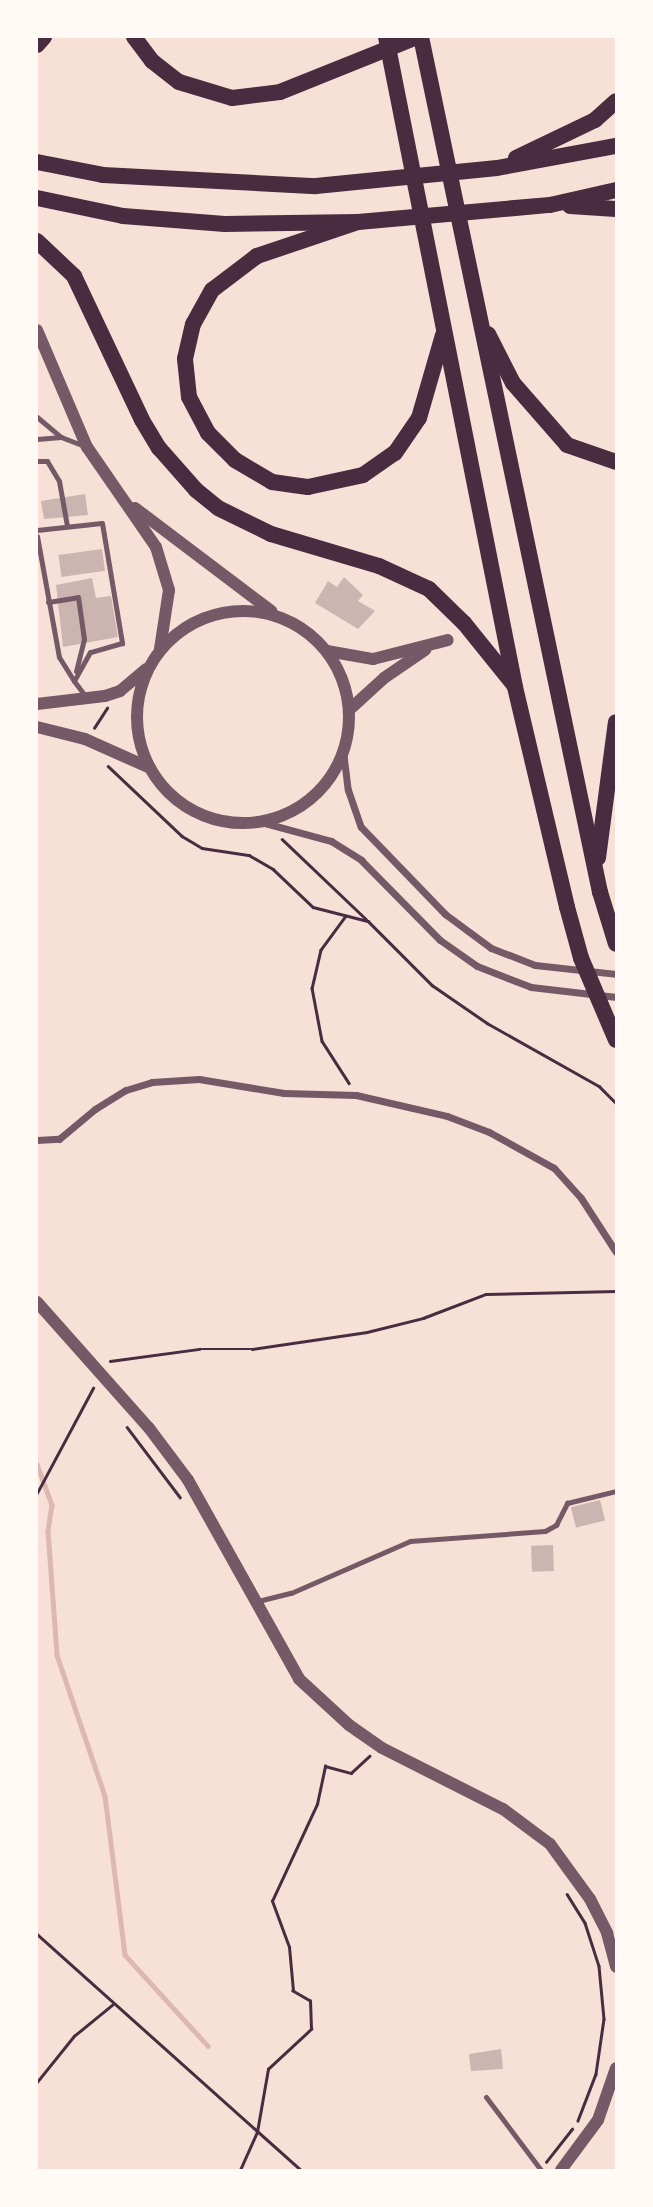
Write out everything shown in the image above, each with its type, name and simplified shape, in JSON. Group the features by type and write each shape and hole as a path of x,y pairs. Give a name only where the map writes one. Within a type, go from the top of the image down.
{"highway":[{"path":"37,45 44,37"},
{"path":"134,37 152,61 179,82 232,98 280,92 419,37 596,875 616,944"},
{"path":"386,37 515,687 567,906 582,958 616,1040"},
{"path":"496,168 595,120 616,101"},
{"path":"37,162 103,175 316,186 496,168 616,146"},
{"path":"37,198 176,222 358,222 550,205 616,190"},
{"path":"550,205 616,209"},
{"path":"358,222 257,256 212,290 192,324 185,359 189,397 208,433 235,460 272,482 308,487 363,475 395,453 419,418 443,333"},
{"path":"37,241 74,276 142,420 159,448 196,490 218,508 271,534 379,565 429,589 464,623 515,687"},
{"path":"471,287 513,383 540,417 567,445 616,463"},
{"path":"596,875 616,722"}],"street":[{"path":"37,330 87,446 156,547 166,574 169,609 160,650"},
{"path":"127,502 237,589 327,651 338,669 349,710 343,751 348,790 361,827 445,914 491,948 535,965 616,974"},
{"path":"37,704 88,699 120,691 191,623 211,615 251,610 280,617"},
{"path":"327,651 373,659 448,640"},
{"path":"349,710 384,677 431,646"},
{"path":"148,667 141,687 137,728 149,768"},
{"path":"37,727 85,740 149,768 188,808 223,821 261,821 279,817 312,798 343,751"},
{"path":"261,821 274,828 331,841 361,860 440,940 477,966 531,987 616,997"},
{"path":"37,1139 59,1139 95,1109 126,1090 152,1082 199,1079 284,1093 356,1095 447,1116 489,1132 554,1168 581,1198 616,1252"},
{"path":"37,1302 149,1428 188,1480 299,1679 349,1725 382,1748 503,1809 550,1844 590,1899 607,1933 616,1967"},
{"path":"561,2170 598,2120 616,2067"}],"lane":[{"path":"37,416 61,437 87,446"},
{"path":"37,439 61,437"},
{"path":"37,461 47,461 59,481 67,526"},
{"path":"37,530 102,523 122,643 90,652 74,681"},
{"path":"37,536 59,657 88,699"},
{"path":"48,602 78,597 84,639 74,681"},
{"path":"256,1601 291,1593 410,1541 545,1531 556,1525 567,1503 616,1491"},
{"path":"485,2097 541,2170"}],"path":[{"path":"85,740 106,715 105,696"},
{"path":"105,764 160,819 202,848 249,855 273,869 313,907 368,921"},
{"path":"274,828 293,852 432,985 487,1023 599,1086 616,1103"},
{"path":"347,915 321,950 312,988 322,1041 356,1095"},
{"path":"37,1493 96,1383 97,1371 107,1361 199,1349 252,1349 366,1332 486,1294 616,1291"},
{"path":"240,2170 257,2132 268,2069 311,2029 310,2001 293,1991 289,1947 272,1901 317,1804 325,1766 351,1773 369,1756"},
{"path":"37,1934 301,2170"},
{"path":"37,2082 74,2036 114,2004"}],"building":[{"path":"85,494 88,515 44,519 41,501"},
{"path":"102,549 105,571 61,577 58,555"},
{"path":"344,577 363,595 358,601 375,611 358,629 315,603 328,581 337,587"},
{"path":"92,578 96,598 111,596 118,637 63,647 56,585"},
{"path":"600,1500 605,1520 576,1528 571,1507"},
{"path":"553,1545 554,1571 532,1572 531,1546"},
{"path":"501,2049 503,2069 471,2071 469,2054"}],"waterway":[{"path":"37,1464 52,1505 48,1531 57,1655 105,1796 125,1955 208,2046"}]}
